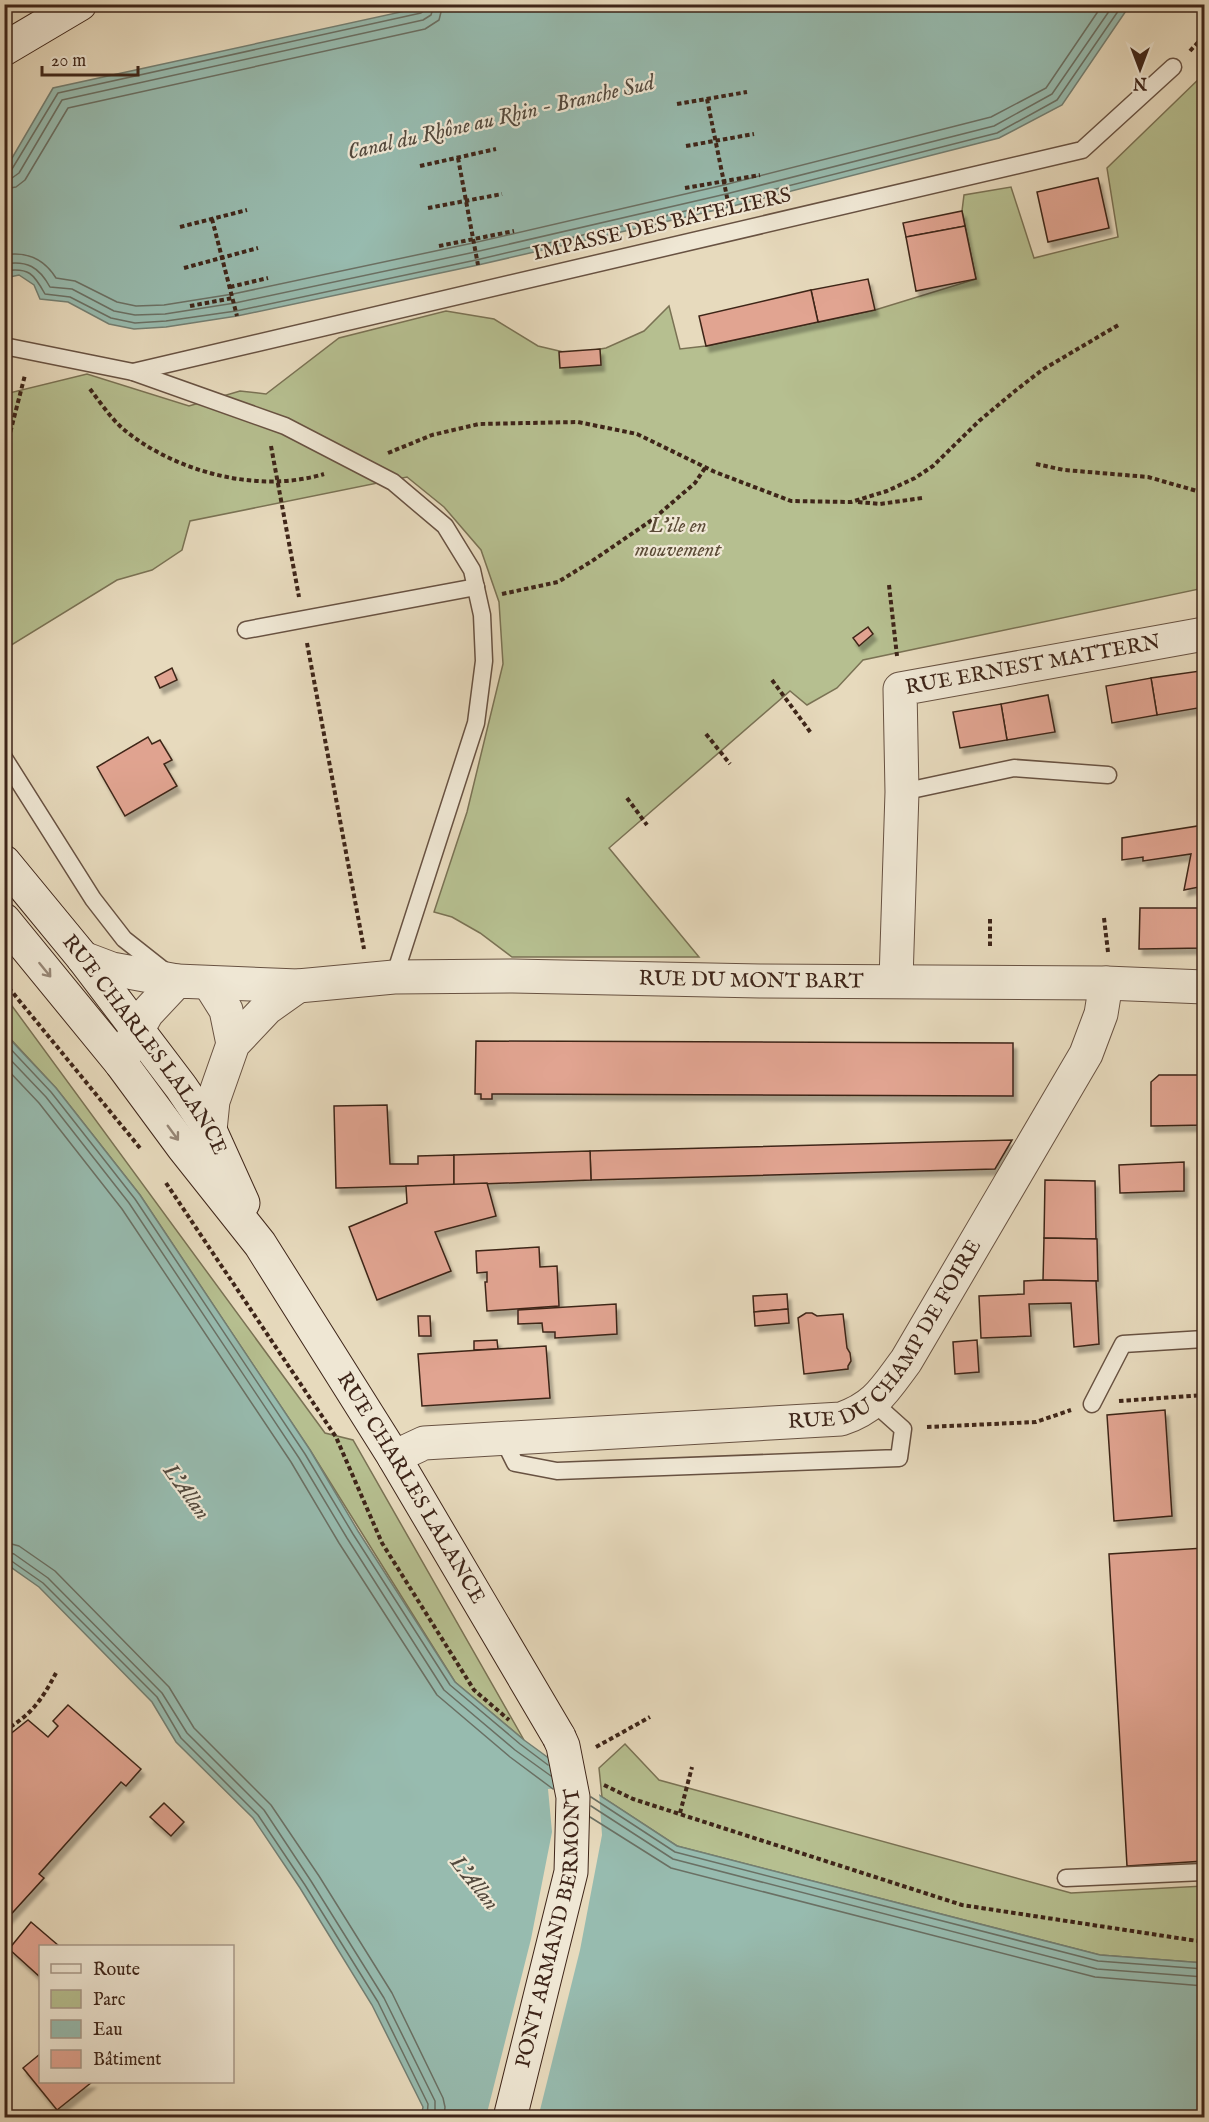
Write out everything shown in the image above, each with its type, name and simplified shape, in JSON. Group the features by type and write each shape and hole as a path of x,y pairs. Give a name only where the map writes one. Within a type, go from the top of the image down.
{"street":[{"path":"4,49 80,4"},
{"name":"RUE ERNEST MATTERN","path":"896,980 902,792 900,689 1204,634"},
{"name":"RUE CHARLES LALANCE","path":"4,862 82,958 181,1087 210,1130 260,1244"},
{"name":"RUE CHARLES LALANCE","path":"7,922 130,1075 183,1147 260,1244 394,1457 559,1737"},
{"name":"RUE DU MONT BART","path":"82,958 112,969 177,981 298,986 382,978 513,976 760,981 896,980 1107,972 1204,987"},
{"name":"RUE DU CHAMP DE FOIRE","path":"394,1457 424,1443 841,1419 858,1413 874,1402 906,1360 1086,1054 1101,1014 1107,972"},
{"path":"130,1075 129,1045 147,1013 177,981"},
{"path":"209,983 226,1010 228,1058"},
{"name":"RUE DU MONT BART","path":"130,1075 181,1087 206,1084 267,1008 298,986"},
{"name":"RUE DU MONT BART","path":"210,1130 213,1101 228,1058"},
{"name":"PONT ARMAND BERMONT","path":"510,2118 571,1872 573,1797 563,1746 559,1737"}],"lane":[{"name":"IMPASSE DES BATELIERS","path":"133,372 1082,150 1173,67"},
{"path":"4,346 133,372 285,426 393,482 445,526 472,570 482,615 484,662 476,723 382,978"},
{"path":"246,630 477,592"},
{"path":"4,758 93,899 124,939 177,981"},
{"path":"902,792 1014,768 1108,775"},
{"path":"1092,1404 1123,1344 1204,1339"},
{"path":"502,1437 515,1462 557,1471 899,1458 903,1429 874,1402"},
{"path":"1065,1878 1204,1872"}],"path":[{"path":"677,104 747,92"},
{"path":"708,99 729,207"},
{"path":"686,146 754,134"},
{"path":"420,165 496,149"},
{"path":"458,158 478,266"},
{"path":"685,188 760,175"},
{"path":"428,208 502,194"},
{"path":"180,227 247,210"},
{"path":"212,219 237,316"},
{"path":"439,246 514,231"},
{"path":"184,268 258,248"},
{"path":"230,287 268,278"},
{"path":"190,306 233,298"},
{"path":"851,502 887,491 915,478 933,466 979,421 1042,370 1120,324"},
{"path":"4,446 8,441 26,373 15,372"},
{"path":"81,383 89,389 122,428 152,449 229,479 298,481 384,455 432,435 460,427 479,424 567,421 637,435 705,468 791,501 880,504 922,498"},
{"path":"266,419 303,620 382,978"},
{"path":"1036,464 1064,470 1148,477 1204,493"},
{"path":"477,592 523,590 558,582 621,543 652,520 695,483 705,468"},
{"path":"889,585 900,689"},
{"path":"772,680 811,733"},
{"path":"706,734 730,764"},
{"path":"627,798 647,825"},
{"path":"1104,918 1107,972"},
{"path":"990,919 990,959"},
{"path":"4,982 141,1149"},
{"path":"163,1178 336,1437 382,1543 474,1690 512,1723"},
{"path":"903,1429 1036,1422 1092,1404 1204,1395"},
{"path":"4,1731 32,1710 42,1699 56,1673"},
{"path":"595,1747 650,1717"},
{"path":"680,1813 692,1767"},
{"path":"602,1784 633,1799 962,1905 1204,1942"}],"green space":[{"name":"L'ile en mouvement","path":"1204,74 1204,588 863,660 837,688 807,705 790,691 609,848 699,957 512,957 480,933 452,917 434,912 467,812 503,664 499,602 481,550 444,507 407,477 190,521 182,550 152,570 117,580 5,649 5,394 87,374 189,406 240,391 266,394 339,338 446,311 494,319 538,346 572,354 606,348 644,331 669,306 680,349 706,346 875,310 976,279 962,211 964,195 1011,187 1034,258 1118,237 1107,168"},
{"path":"4,995 325,1433 353,1440 524,1740 455,1682 310,1450 140,1195 56,1088 5,1033"},
{"path":"625,1744 659,1780 1071,1893 1204,1886 1204,1963 1100,1955 677,1846 602,1797 599,1768"}],"water":[{"name":"Canal du Rhône au Rhin - Branche Sud","path":"433,5 1130,5 1062,105 999,138 729,207 478,265 237,316 166,327 134,329 109,324 68,302 40,299 34,285 19,275 5,278 5,170 53,88"},
{"name":"L'Allan","path":"4,1033 56,1088 140,1195 310,1450 358,1531 455,1682 524,1740 602,1797 677,1846 1100,1955 1204,1963 1204,2117 421,2117 423,2107 372,2005 300,1888 253,1818 176,1742 152,1702 39,1587 5,1563"}],"pier":[{"path":"592,1786 599,1791 602,1835 580,1950 538,2118 486,2117 531,1939 552,1832 548,1789"}],"building":[{"path":"1098,178 1109,228 1048,242 1037,192"},
{"path":"962,211 965,226 906,237 903,223"},
{"path":"965,226 976,279 916,291 906,237"},
{"path":"868,279 875,310 818,322 811,290"},
{"path":"811,290 818,322 706,346 699,316"},
{"path":"600,349 601,365 560,368 559,352"},
{"path":"868,627 873,634 859,646 853,638"},
{"path":"172,668 177,680 160,688 155,677"},
{"path":"1200,671 1204,707 1157,715 1151,678"},
{"path":"1151,678 1157,715 1112,723 1106,686"},
{"path":"1048,695 1055,732 1007,740 1001,704"},
{"path":"1001,704 1007,740 960,748 953,712"},
{"path":"148,737 152,744 160,740 172,760 164,764 177,786 125,816 97,767"},
{"path":"1204,825 1204,886 1184,890 1191,854 1143,861 1143,857 1122,860 1122,838"},
{"path":"1140,908 1204,908 1204,948 1139,949"},
{"path":"476,1041 1013,1043 1013,1096 492,1094 492,1099 481,1099 481,1094 475,1094"},
{"path":"1159,1075 1204,1075 1204,1125 1151,1126 1151,1082"},
{"path":"387,1105 390,1164 418,1164 418,1156 454,1155 454,1185 336,1188 334,1106"},
{"path":"1012,1140 995,1169 591,1180 590,1151"},
{"path":"590,1151 591,1180 454,1185 454,1155"},
{"path":"1184,1162 1184,1191 1120,1193 1119,1165"},
{"path":"1045,1180 1095,1181 1096,1239 1044,1238"},
{"path":"487,1183 496,1216 435,1232 451,1271 377,1300 349,1227 407,1203 406,1186"},
{"path":"1044,1238 1097,1239 1098,1281 1043,1280"},
{"path":"539,1247 540,1267 557,1266 559,1306 487,1311 485,1282 487,1282 487,1272 477,1273 476,1251"},
{"path":"1024,1281 1096,1281 1099,1344 1074,1347 1071,1303 1029,1304 1031,1336 981,1338 979,1296 1024,1294"},
{"path":"787,1294 788,1309 754,1312 753,1296"},
{"path":"616,1304 617,1334 555,1338 555,1332 543,1332 542,1323 518,1324 518,1310"},
{"path":"788,1309 789,1323 755,1326 754,1312"},
{"path":"806,1313 817,1316 843,1314 851,1361 848,1369 804,1374 798,1318"},
{"path":"418,1316 430,1316 431,1336 419,1336"},
{"path":"497,1340 498,1349 474,1350 474,1341"},
{"path":"977,1340 979,1372 955,1374 953,1342"},
{"path":"546,1346 550,1398 422,1406 418,1354"},
{"path":"1165,1410 1172,1516 1114,1521 1107,1415"},
{"path":"1204,1548 1204,1861 1127,1866 1109,1554"},
{"path":"68,1705 141,1769 126,1786 121,1782 39,1874 44,1878 4,1922 4,1739 28,1720 48,1737 58,1726 53,1721"},
{"path":"164,1803 184,1822 171,1836 150,1817"},
{"path":"31,1922 58,1945 39,1945 39,1976 9,1949"},
{"path":"39,2055 39,2083 91,2083 57,2110 23,2068"}]}
